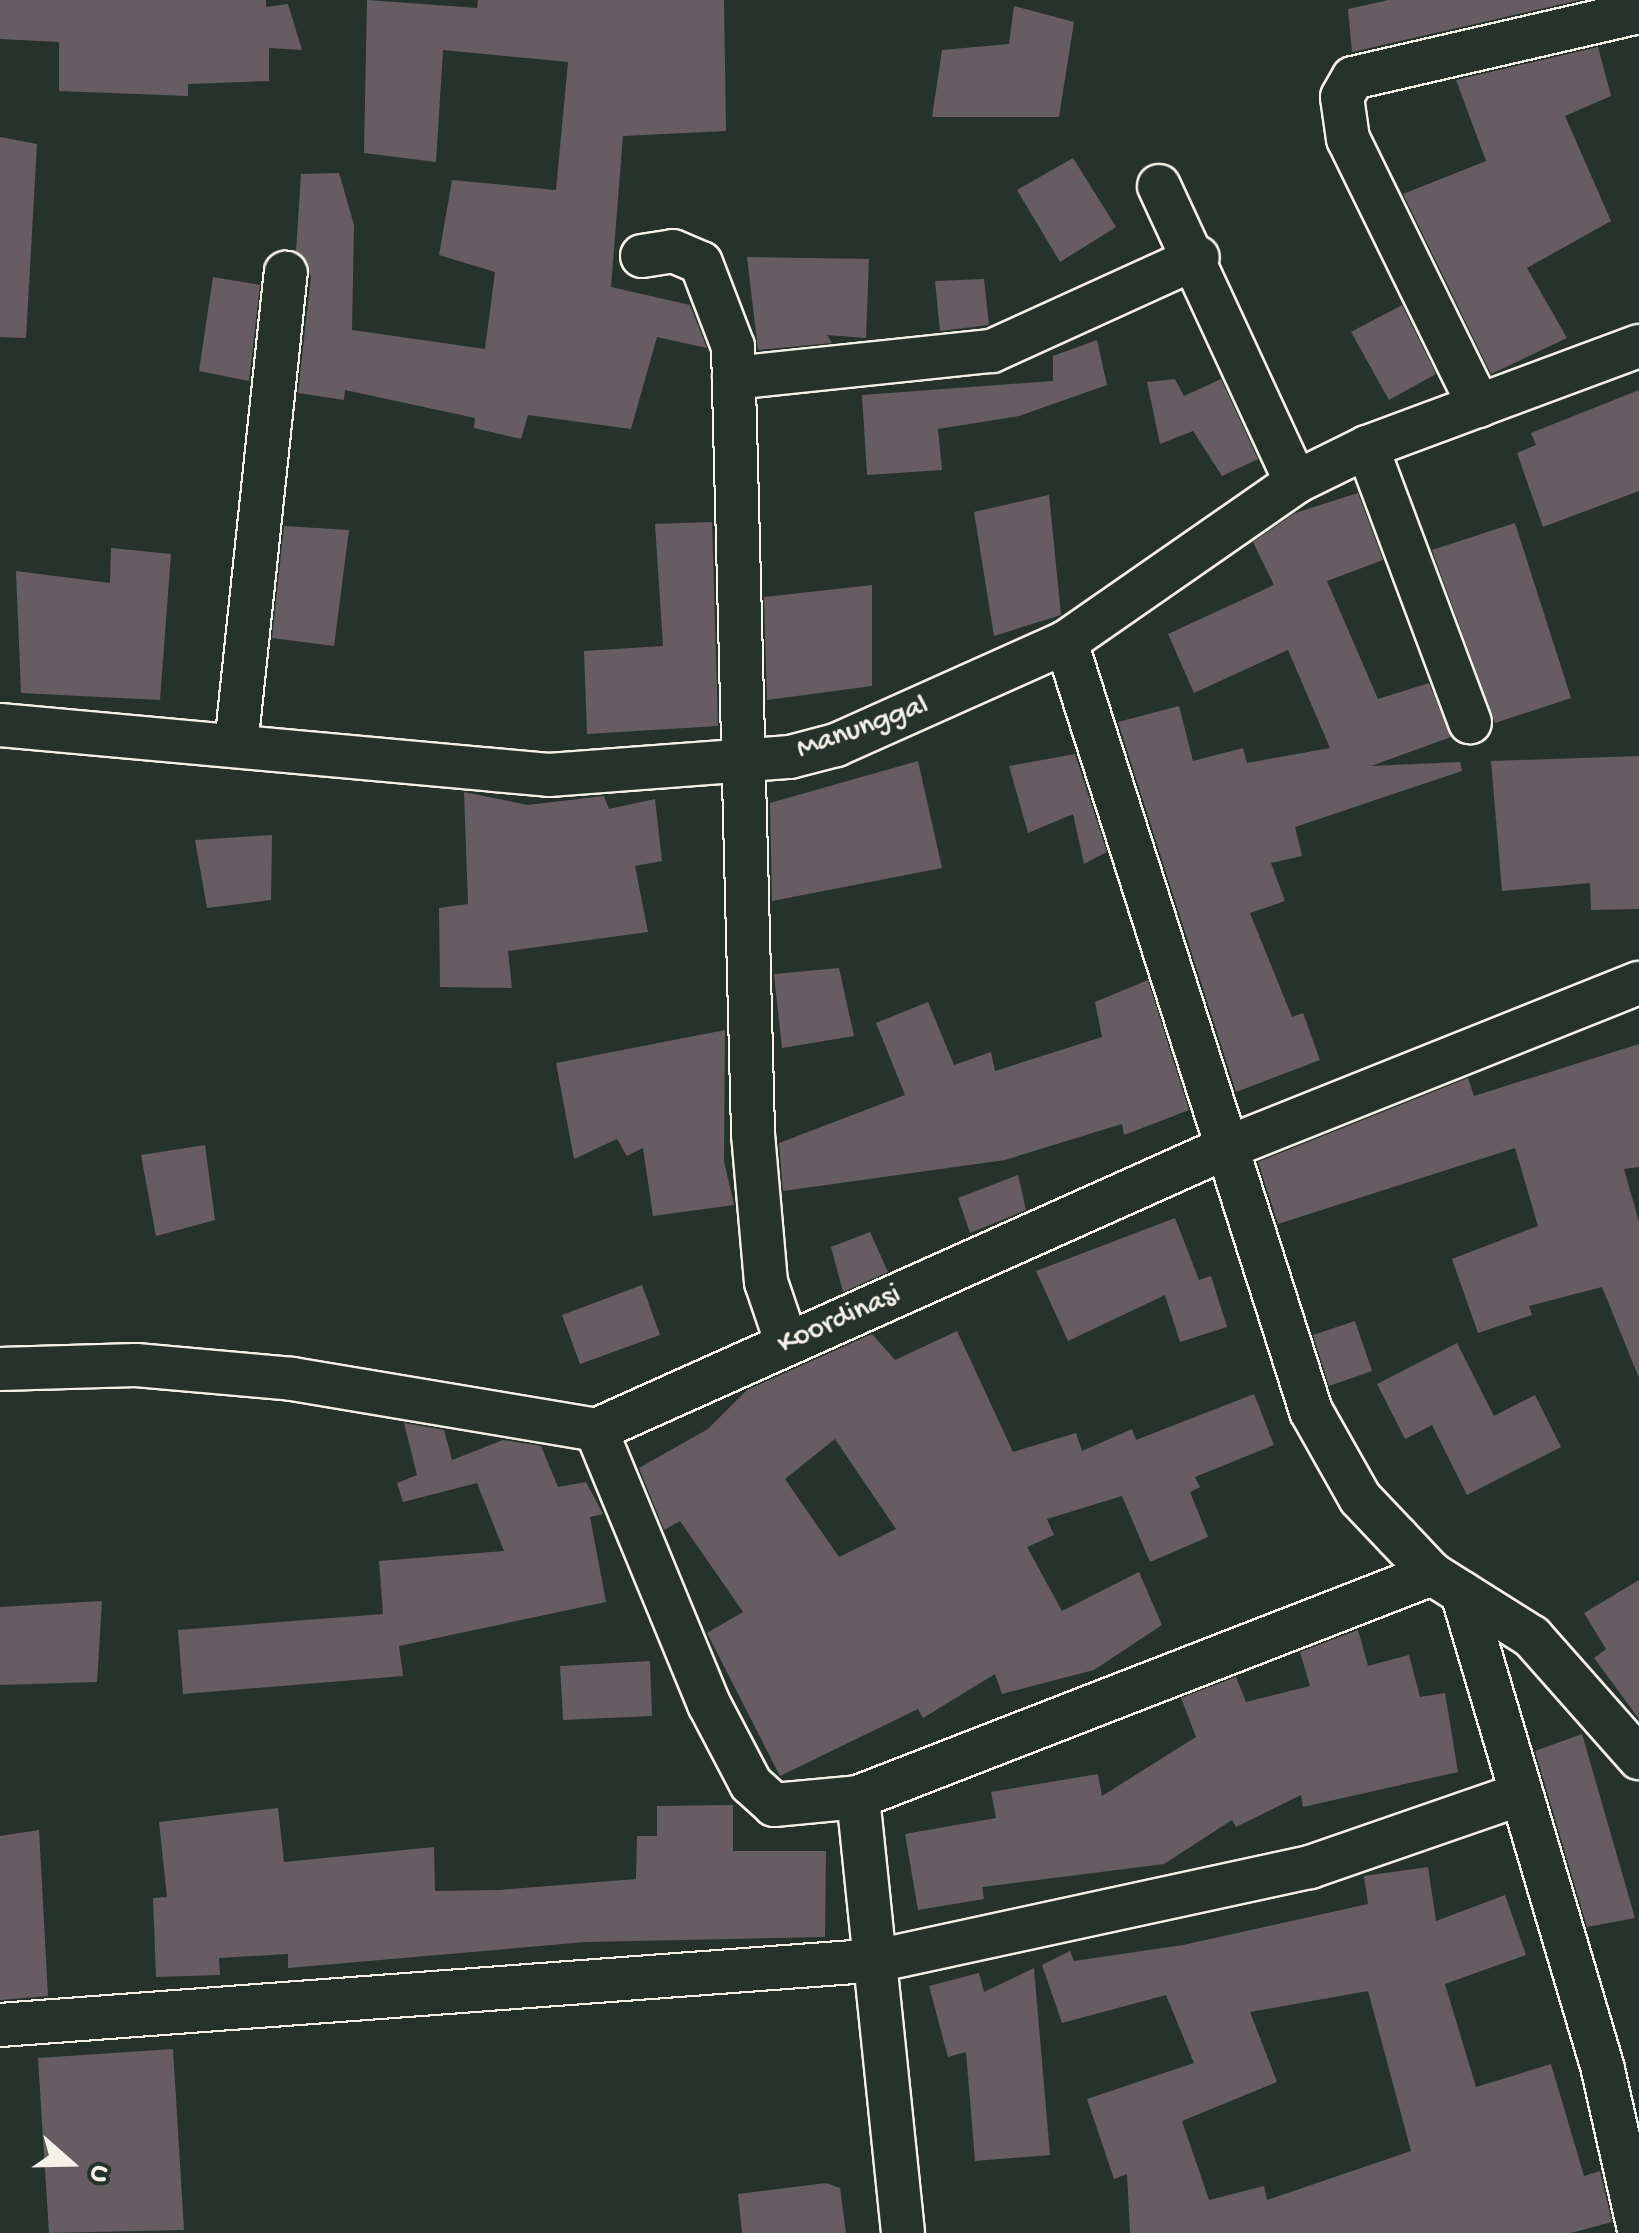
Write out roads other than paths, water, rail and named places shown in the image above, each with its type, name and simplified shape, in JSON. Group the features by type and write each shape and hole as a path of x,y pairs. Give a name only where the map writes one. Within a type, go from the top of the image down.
{"street":[{"path":"1479,406 1348,139 1342,96 1353,78 1639,12"},
{"path":"1160,186 1198,257 1296,482"},
{"path":"642,256 673,251 700,263 726,309 734,378 748,764 753,1134 766,1282 787,1344"},
{"path":"734,378 992,350 1198,257"},
{"path":"236,746 286,273"},
{"name":"Manunggal","path":"0,725 548,775 748,764 836,745 1066,642 1296,482 1367,448 1639,346"},
{"path":"1367,448 1470,722"},
{"path":"1066,642 1220,1150 1310,1411 1360,1498 1447,1583 1532,1637 1639,1758"},
{"name":"Koordinasi","path":"596,1430 1220,1150 1639,983"},
{"path":"0,1369 136,1365 292,1378 596,1430 751,1784 774,1805 858,1798 1447,1583"},
{"path":"1447,1583 1603,2070 1639,2230"},
{"path":"0,2026 880,1960 1310,1867 1515,1796"},
{"path":"858,1798 880,1960 904,2233"}]}
